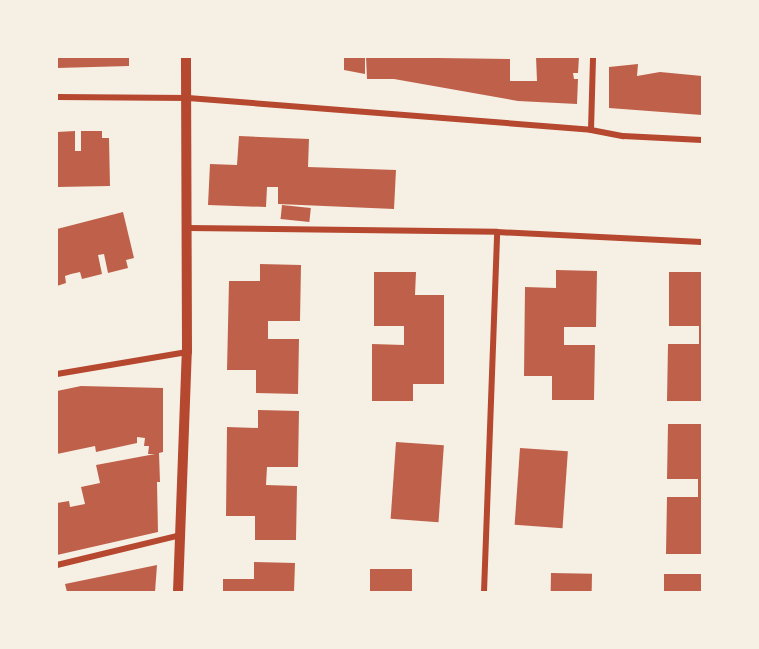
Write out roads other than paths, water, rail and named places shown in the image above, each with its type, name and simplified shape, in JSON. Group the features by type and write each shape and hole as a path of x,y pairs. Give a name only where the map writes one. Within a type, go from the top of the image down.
{"street":[{"path":"178,592 187,352 188,98 186,57"},
{"path":"591,129 593,57"},
{"path":"57,97 188,98 591,129 623,136 702,140"},
{"path":"188,228 497,232 702,242"},
{"path":"484,592 497,232"},
{"path":"57,374 187,352"},
{"path":"57,565 180,535"}]}
